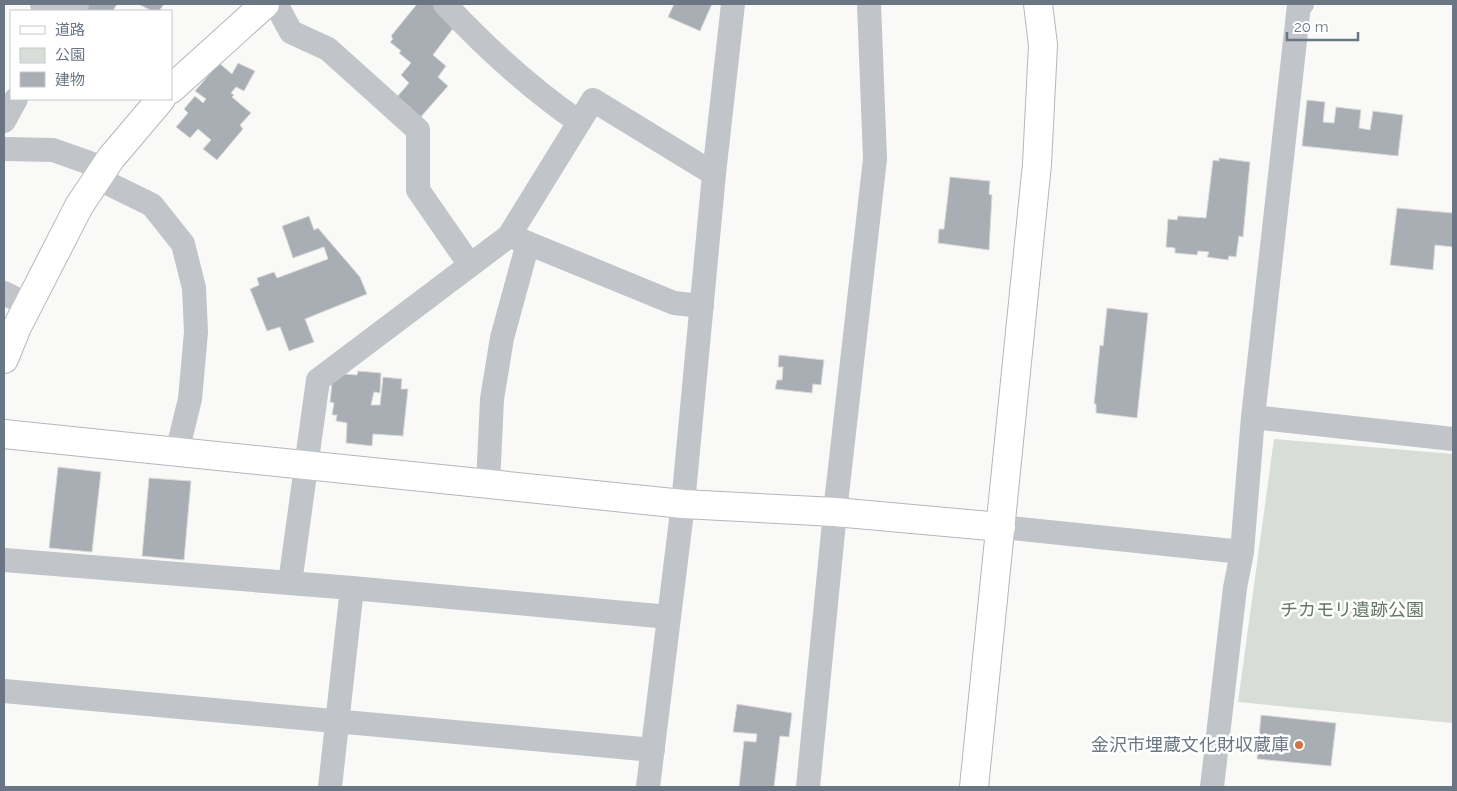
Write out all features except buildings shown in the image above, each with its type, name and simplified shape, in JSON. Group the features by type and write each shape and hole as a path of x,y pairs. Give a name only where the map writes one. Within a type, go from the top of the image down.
{"street":[{"path":"42,4 53,10"},
{"path":"172,87 265,4"},
{"path":"276,4 291,32 328,49 418,130 418,190 470,265"},
{"path":"446,4 482,44 579,122"},
{"path":"648,787 684,504 714,174 733,4"},
{"path":"808,787 875,159 869,4"},
{"path":"974,787 1037,164 1043,45 1038,4"},
{"path":"1212,787 1235,588 1242,552 1253,417 1299,5 1302,4"},
{"path":"4,121 15,100"},
{"path":"4,359 28,305 79,206 101,173 160,100"},
{"path":"488,484 492,399 518,239 579,122 593,100 714,174"},
{"path":"4,149 53,150 101,173 152,205 183,244 194,288 196,332 190,399 177,452"},
{"path":"290,583 318,380 470,265 518,239"},
{"path":"518,239 674,304 702,306"},
{"path":"4,293 28,305"},
{"path":"1253,417 1453,439"},
{"path":"4,434 684,504 836,512 1242,552"},
{"path":"4,560 352,588 669,618"},
{"path":"330,787 352,588"},
{"path":"4,691 653,750"}],"green space":[{"name":"チカモリ遺跡公園","path":"1274,439 1453,454 1453,723 1238,702"}],"place":[{"name":"金沢市埋蔵文化財収蔵庫","path":"1299,745"}]}
